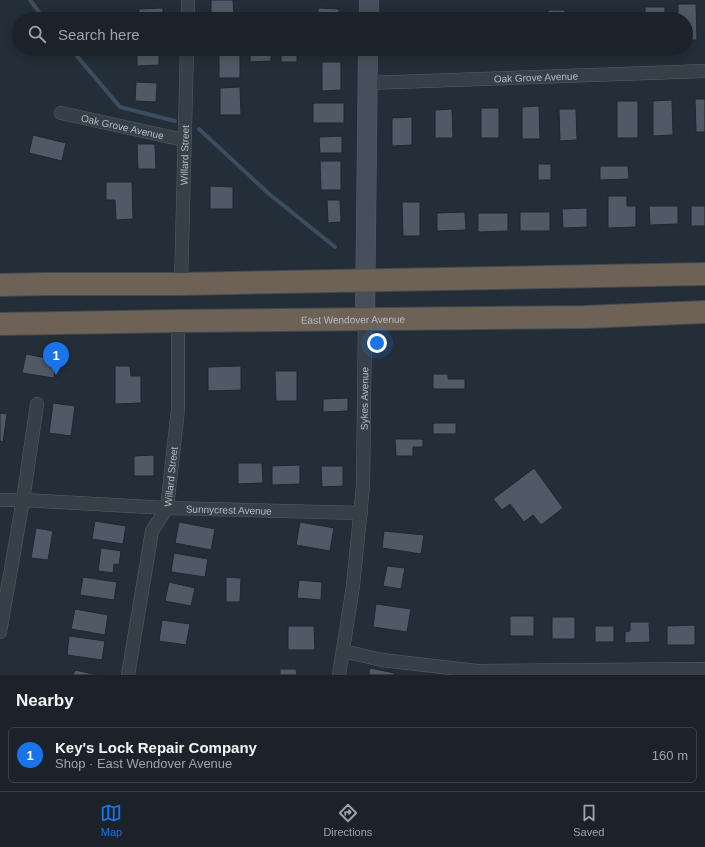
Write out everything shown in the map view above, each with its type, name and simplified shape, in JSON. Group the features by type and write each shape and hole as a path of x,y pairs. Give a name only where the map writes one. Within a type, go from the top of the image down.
{"highway":[{"path":"0,285 181,284 705,274"},
{"name":"East Wendover Avenue","path":"0,324 586,317 705,312"}],"street":[{"path":"188,0 188,12"},
{"path":"369,0 369,12"},
{"name":"Willard Street","path":"181,284 187,56"},
{"name":"Sykes Avenue","path":"339,675 353,586 363,486 368,56"},
{"name":"Oak Grove Avenue","path":"367,83 705,71"},
{"name":"Oak Grove Avenue","path":"61,113 184,140"},
{"name":"Willard Street","path":"128,675 152,531 167,508 178,409 178,321"},
{"path":"0,632 24,500 37,404"},
{"name":"Sunnycrest Avenue","path":"0,500 167,508 361,513"},
{"path":"343,651 382,660 477,671 705,669"}],"building":[{"path":"211,0 233,0 234,12 211,12"},
{"path":"678,4 696,4 697,40 693,40 693,12 678,12"},
{"path":"645,7 665,7 665,12 645,12"},
{"path":"163,8 163,12 139,12 139,9"},
{"path":"318,8 339,9 339,12 318,12"},
{"path":"548,10 565,10 565,12 548,12"},
{"path":"137,56 159,56 159,65 137,66"},
{"path":"219,56 240,56 240,78 219,78"},
{"path":"250,56 271,56 271,61 250,62"},
{"path":"281,56 297,56 297,62 281,62"},
{"path":"322,62 341,62 341,90 322,91"},
{"path":"136,82 157,83 156,102 135,101"},
{"path":"240,87 241,115 220,115 220,88"},
{"path":"695,99 705,99 705,132 696,132"},
{"path":"672,100 673,135 653,136 653,101"},
{"path":"617,101 638,101 638,138 617,138"},
{"path":"313,103 344,103 344,123 313,123"},
{"path":"539,106 540,139 522,139 522,107"},
{"path":"481,108 499,108 499,138 481,138"},
{"path":"452,109 453,138 435,138 435,110"},
{"path":"559,109 576,109 577,140 560,141"},
{"path":"412,117 412,145 392,146 392,118"},
{"path":"33,135 66,143 62,161 29,153"},
{"path":"342,136 342,153 320,153 319,137"},
{"path":"137,144 155,144 156,169 138,169"},
{"path":"320,161 341,161 341,190 321,190"},
{"path":"538,164 551,164 551,180 538,180"},
{"path":"600,166 628,166 629,179 600,180"},
{"path":"106,182 132,182 133,219 116,220 115,200 106,200"},
{"path":"210,186 233,187 233,209 210,209"},
{"path":"608,196 627,196 627,206 636,206 636,227 608,228"},
{"path":"327,200 340,200 341,222 328,223"},
{"path":"402,202 420,202 420,236 403,236"},
{"path":"649,206 678,206 678,224 650,225"},
{"path":"691,206 705,206 705,226 691,226"},
{"path":"587,208 587,227 563,228 562,209"},
{"path":"465,212 466,230 437,231 437,213"},
{"path":"520,212 550,212 550,231 520,231"},
{"path":"478,213 508,213 508,231 478,232"},
{"path":"26,354 57,360 54,378 22,373"},
{"path":"115,366 130,366 131,376 141,376 141,403 115,404"},
{"path":"241,366 241,390 208,391 208,367"},
{"path":"275,371 297,371 297,401 276,401"},
{"path":"433,374 448,374 448,379 465,379 465,389 433,389"},
{"path":"348,398 348,411 323,412 323,399"},
{"path":"53,403 75,406 71,436 49,433"},
{"path":"0,413 7,414 3,442 0,441"},
{"path":"433,423 456,423 456,434 433,434"},
{"path":"395,439 423,439 423,447 413,447 413,456 396,456"},
{"path":"154,455 154,476 134,476 134,456"},
{"path":"238,463 262,463 263,483 238,484"},
{"path":"300,465 300,484 272,485 272,466"},
{"path":"321,466 343,466 343,486 322,487"},
{"path":"534,468 563,508 541,525 533,515 524,522 510,504 502,510 493,499"},
{"path":"95,521 126,526 123,544 92,539"},
{"path":"179,522 215,529 211,550 175,543"},
{"path":"300,522 334,528 330,551 296,545"},
{"path":"36,528 53,531 48,560 31,558"},
{"path":"384,531 424,535 421,554 382,548"},
{"path":"101,548 121,551 119,565 114,564 113,573 98,571"},
{"path":"174,553 208,559 205,577 171,572"},
{"path":"387,566 405,568 401,589 383,586"},
{"path":"83,577 117,582 114,600 80,595"},
{"path":"226,577 241,578 240,602 226,602"},
{"path":"299,580 322,582 321,600 297,598"},
{"path":"169,582 195,588 191,606 165,601"},
{"path":"376,604 411,609 407,632 373,627"},
{"path":"75,609 108,615 105,635 71,629"},
{"path":"510,616 534,616 534,636 510,636"},
{"path":"552,617 575,617 575,639 552,639"},
{"path":"162,620 190,624 186,645 159,641"},
{"path":"630,622 649,622 650,642 625,643 625,632 630,631"},
{"path":"695,625 695,645 667,645 667,626"},
{"path":"288,626 314,626 315,650 288,650"},
{"path":"595,626 614,626 614,642 595,642"},
{"path":"69,636 105,641 102,660 67,655"},
{"path":"370,668 394,673 394,675 369,675"},
{"path":"280,669 296,669 297,675 280,675"},
{"path":"75,670 98,675 73,675"}],"waterway":[{"path":"30,0 39,12"},
{"path":"77,56 120,107 175,121"},
{"path":"199,129 268,193 335,247"}],"place":[{"name":"Key's Lock Repair Company","path":"56,375"}]}
